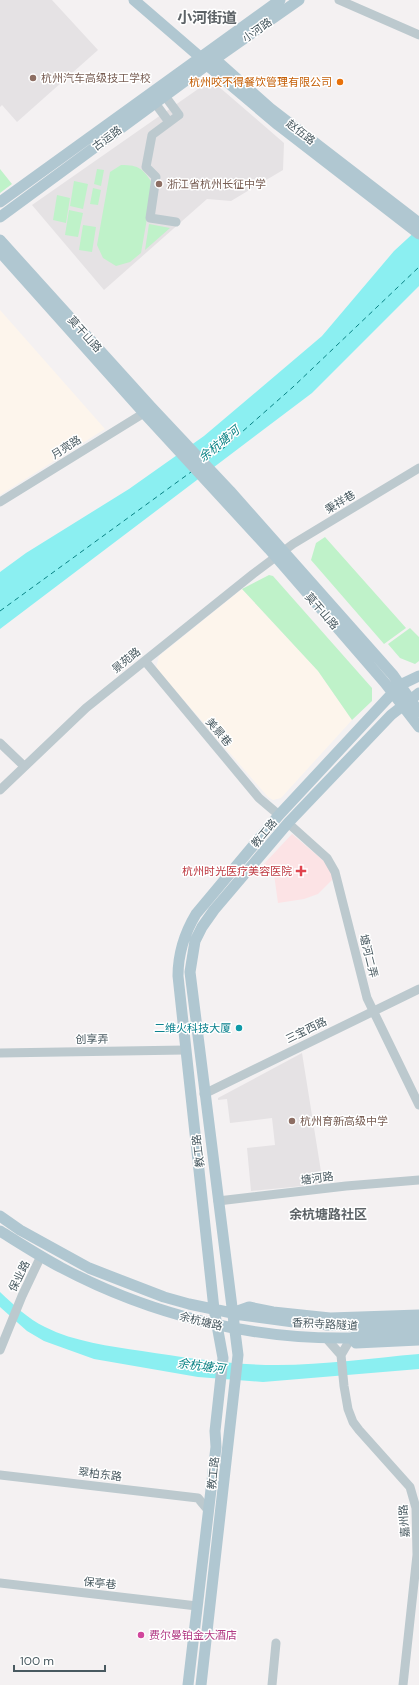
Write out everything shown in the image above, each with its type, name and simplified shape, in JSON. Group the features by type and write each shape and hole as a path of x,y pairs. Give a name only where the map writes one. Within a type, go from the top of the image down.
{"main road":[{"name":"赵伍路","path":"134,0 399,213"},
{"path":"207,60 280,0"},
{"name":"小河路","path":"207,60 299,0"},
{"name":"古运路","path":"0,217 165,96 207,60"},
{"name":"古运路","path":"0,202 207,60"},
{"path":"399,213 419,223"},
{"path":"399,213 419,234"},
{"name":"莫干山路","path":"0,240 167,431 226,494 279,555 419,727"},
{"name":"莫干山路","path":"0,252 144,413 167,431"},
{"name":"莫干山路","path":"279,555 393,675 400,685 415,695 419,712"},
{"path":"400,685 419,676"},
{"name":"教工路","path":"188,1685 211,1488 223,1358 214,1309 185,1050 178,976 181,945 196,914 279,815 393,695 400,685"},
{"name":"教工路","path":"201,1685 238,1355 204,1094 190,972 195,942 202,926 214,910 288,823 401,705 415,695"},
{"name":"余杭塘路","path":"0,1216 20,1230 89,1268 164,1297 214,1309 232,1313 249,1307 273,1312 330,1318 419,1315"},
{"name":"余杭塘路","path":"0,1231 63,1269 126,1298 171,1313 235,1329 326,1338 351,1338 356,1342 419,1340"},
{"name":"香积寺路隧道","path":"232,1313 286,1321 328,1325 419,1324"},
{"name":"香积寺路隧道","path":"351,1338 361,1334 419,1331"}],"street":[{"path":"339,0 419,35"},
{"path":"165,96 179,115 152,134 146,167 156,177 150,218 176,222"},
{"path":"155,103 169,122"},
{"name":"月亮路","path":"0,502 144,413"},
{"name":"秉祥巷","path":"279,555 293,544 419,468"},
{"name":"景苑路","path":"0,790 86,708 279,555"},
{"name":"美景巷","path":"144,661 259,798 279,815"},
{"path":"0,743 24,766"},
{"name":"塘河二弄","path":"288,823 327,858 335,872 367,998 419,1105"},
{"name":"三宝西路","path":"204,1094 419,989"},
{"name":"创享弄","path":"0,1053 185,1050"},
{"name":"塘河路","path":"218,1201 346,1186 419,1180"},
{"name":"保业路","path":"0,1350 10,1322 41,1256"},
{"path":"326,1338 341,1355 351,1338"},
{"name":"嘉州路","path":"341,1355 348,1409 353,1422 410,1487 416,1508 417,1555 403,1685"},
{"name":"翠柏东路","path":"0,1475 198,1498"},
{"path":"208,1510 198,1498 211,1488"},
{"name":"保亭巷","path":"0,1583 197,1606"},
{"path":"272,1685 276,1643"}],"shaded area":[{"name":"杭州汽车高级技工学校","path":"0,0 52,0 98,50 17,122 2,105 0,107"},
{"name":"浙江省杭州长征中学","path":"211,80 284,143 283,170 231,201 207,199 104,290 32,205"},
{"path":"0,310 105,429 0,495"},
{"path":"242,589 318,671 352,720 281,798 273,800 268,797 156,668 159,656"},
{"name":"杭州时光医疗美容医院","path":"292,834 325,862 334,878 318,894 304,899 278,903 274,874 263,865"},
{"name":"杭州育新高级中学","path":"302,1053 323,1184 251,1191 247,1148 275,1145 272,1118 230,1123 227,1099 218,1100 218,1098"}],"green space":[{"path":"121,165 137,167 143,171 153,184 141,253 130,262 116,266 103,258 97,245 110,172"},
{"path":"0,169 12,184 0,193"},
{"path":"97,169 104,170 101,186 94,184"},
{"path":"74,181 88,184 83,209 70,206"},
{"path":"93,188 101,190 98,205 90,204"},
{"path":"57,195 70,198 66,223 53,220"},
{"path":"69,210 83,213 78,237 65,235"},
{"path":"149,224 170,228 145,250"},
{"path":"83,225 96,227 92,252 79,250"},
{"path":"325,537 406,628 384,644 311,560 316,543"},
{"path":"269,575 273,576 372,688 372,701 352,720 318,671 242,589"},
{"path":"410,628 419,637 419,661 415,664 400,658 388,644"}],"water":[{"name":"余杭塘河","path":"419,228 419,286 312,393 0,629 0,572 26,553 129,489 204,436 322,336 394,251"},
{"name":"余杭塘河","path":"0,1292 16,1307 39,1324 56,1332 80,1340 105,1345 193,1359 260,1365 313,1364 419,1354 419,1369 263,1382 198,1377 94,1359 44,1341 27,1331 0,1307"}],"ferry route":[{"path":"208,459 225,447 293,387 419,267"},
{"path":"0,611 191,472"}],"place":[{"name":"杭州汽车高级技工学校","path":"33,78"},
{"name":"杭州咬不得餐饮管理有限公司","path":"340,82"},
{"name":"浙江省杭州长征中学","path":"159,184"},
{"name":"杭州时光医疗美容医院","path":"301,871"},
{"name":"二维火科技大厦","path":"239,1028"},
{"name":"杭州育新高级中学","path":"292,1121"},
{"name":"费尔曼铂金大酒店","path":"141,1635"}],"district":[{"name":"小河街道","path":"207,18"},
{"name":"余杭塘路社区","path":"328,1214"}]}
